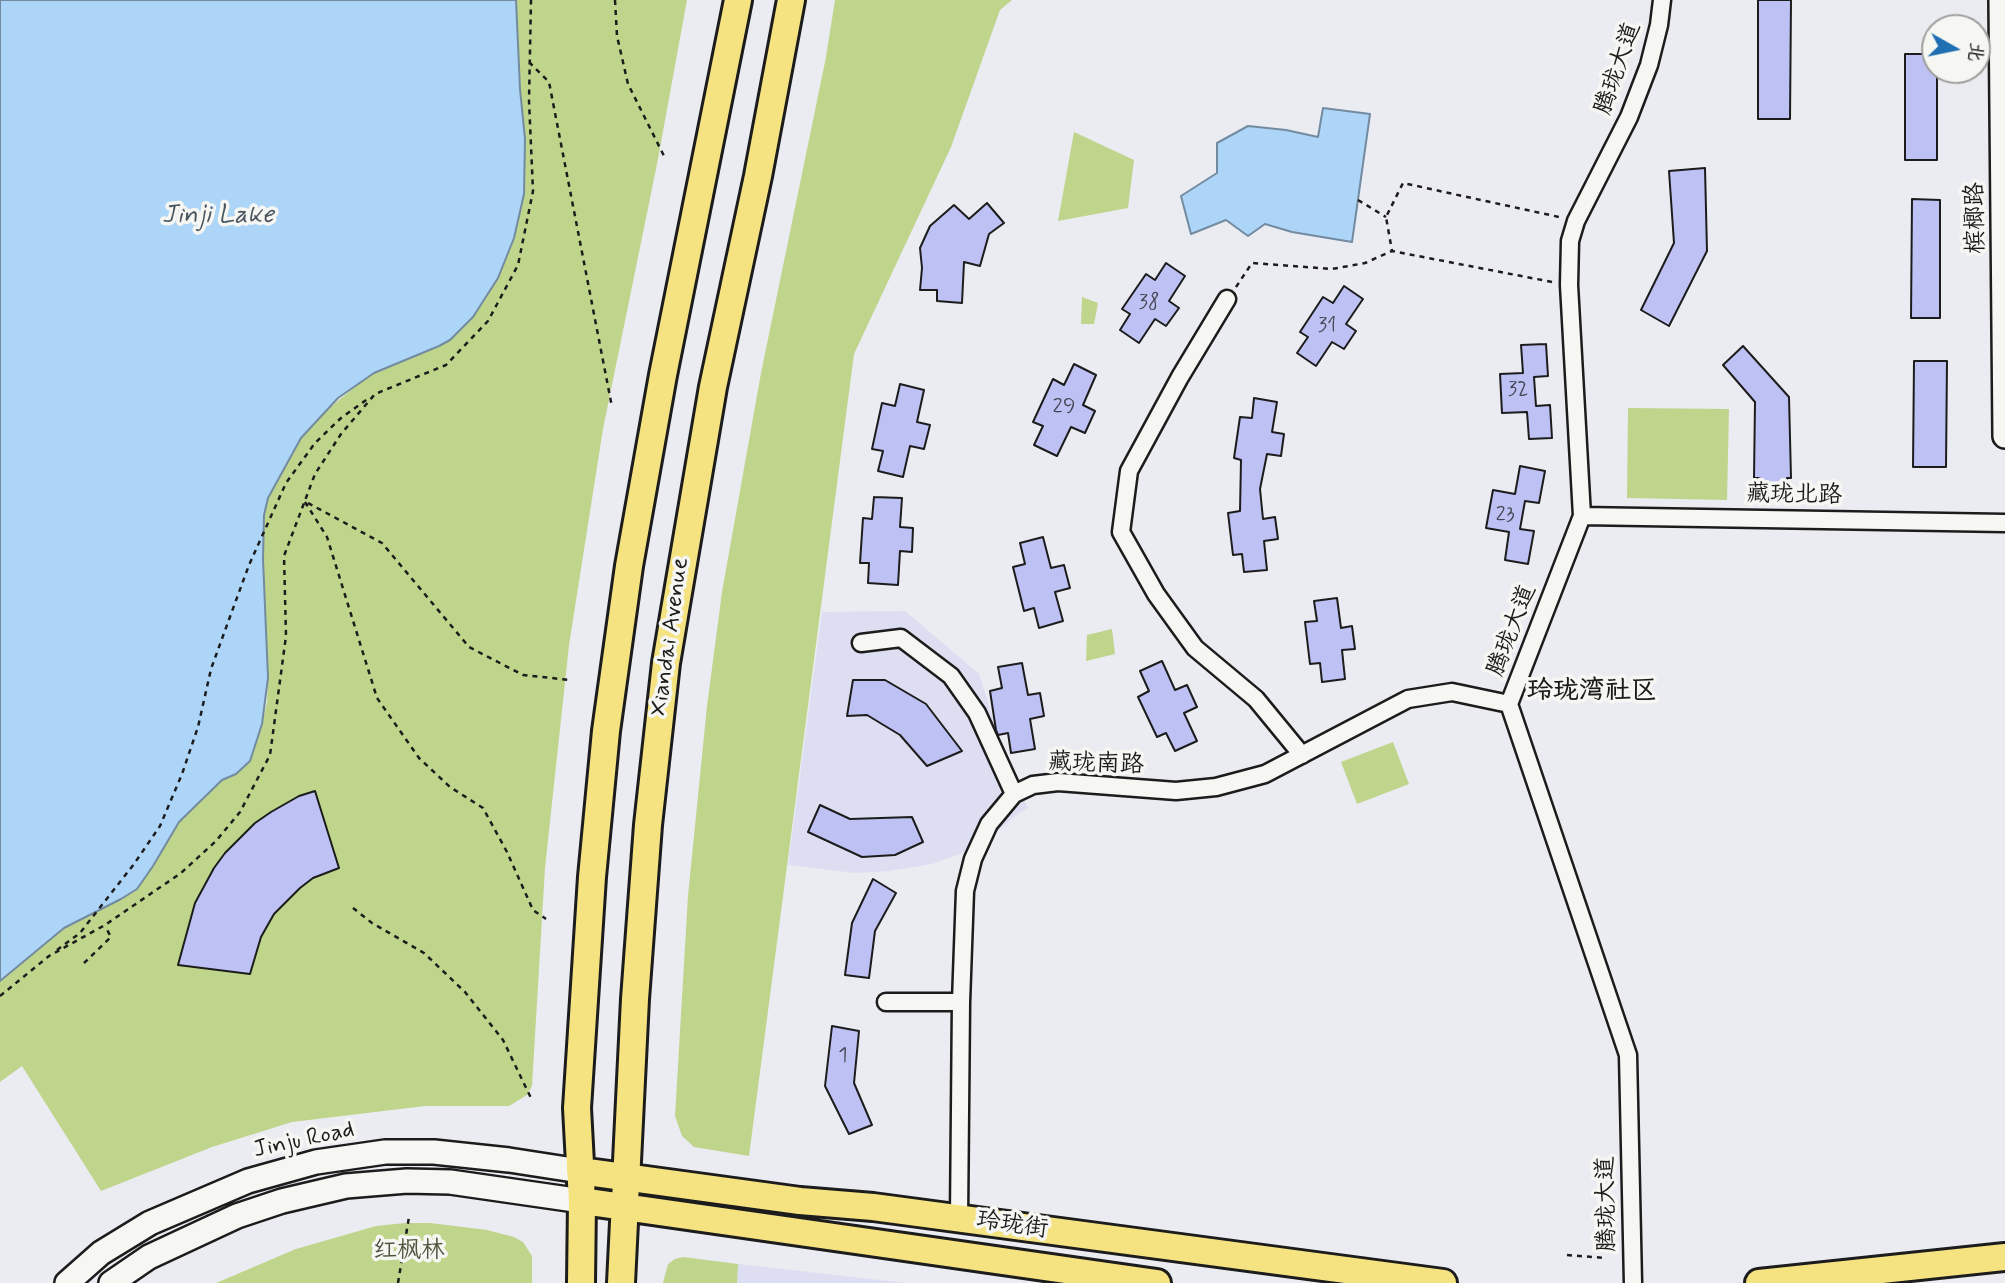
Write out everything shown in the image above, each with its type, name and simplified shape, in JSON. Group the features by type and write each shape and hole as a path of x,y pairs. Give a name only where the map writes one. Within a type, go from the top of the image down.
{"main road":[{"name":"Xiandai Avenue","path":"581,1283 582,1201 577,1108 592,877 606,731 629,566 663,375 738,0"},
{"name":"Xiandai Avenue","path":"621,1283 639,945 648,825 666,663 713,387 791,0"},
{"name":"槟榔路","path":"2001,0 2005,436"},
{"name":"Jinju Road","path":"67,1283 101,1253 150,1223 237,1185 316,1162 385,1152 433,1152 496,1158 580,1171"},
{"name":"玲珑街","path":"580,1171 626,1179 959,1218 1443,1283"},
{"path":"111,1283 156,1253 237,1216 282,1201 346,1186 397,1181 450,1182 582,1201"},
{"name":"玲珑街","path":"582,1201 1157,1283"},
{"path":"1759,1283 2005,1257"}],"street":[{"name":"腾珑大道","path":"1633,1283 1628,1055 1509,704 1582,516 1569,285 1570,242 1576,221 1629,117 1649,65 1662,0"},
{"path":"1227,299 1180,377 1129,471 1121,532 1156,594 1195,648 1256,699 1301,755"},
{"name":"藏珑北路","path":"1582,516 2005,523"},
{"path":"861,643 901,638 951,676 977,713 1014,794 989,824 973,859 965,891 959,1218"},
{"name":"藏珑南路","path":"1014,794 1033,785 1058,782 1176,791 1216,787 1265,774 1408,699 1452,692 1509,704"},
{"path":"887,1002 961,1002"}],"path":[{"path":"0,996 80,933 160,826 190,750 211,670 231,614 286,483 315,443 341,418 375,394 446,365 488,321 519,265 533,191 529,62 531,0"},
{"path":"615,0 617,36 628,84 664,156"},
{"path":"529,62 549,82 612,407"},
{"path":"1392,251 1386,217 1403,183 1576,221"},
{"path":"1358,200 1386,217"},
{"path":"1227,299 1252,263 1332,269 1365,263 1392,251 1569,285"},
{"path":"49,957 105,925 181,873 216,841 240,812 270,755 286,636 284,556 315,474 341,434 375,394"},
{"path":"305,502 382,543 469,647 523,675 570,680"},
{"path":"305,502 327,537 377,698 419,758 450,787 482,808 508,852 533,910 546,919"},
{"path":"353,908 372,923 424,953 465,992 503,1040 531,1098"},
{"path":"84,963 111,937 105,925"},
{"path":"398,1283 408,1217"},
{"path":"1567,1255 1606,1258"}],"shaded area":[{"path":"905,611 979,674 1007,762 1028,808 977,848 932,864 855,873 788,865 822,612"},
{"path":"738,1264 906,1283 737,1283"}],"green space":[{"path":"516,0 687,0 603,429 569,645 545,868 532,1086 527,1095 509,1106 425,1106 292,1122 212,1147 101,1191 22,1066 0,1082 0,981 64,928 137,889 179,822 222,780 236,774 262,724 267,702 263,559 264,515 268,498 301,438 325,411 374,372 439,347 473,317 498,278 514,238 524,194 525,139"},
{"path":"835,0 1012,0 1000,10 951,147 854,354 749,1156 694,1147 682,1136 675,1116 688,896 707,706 722,592 761,373 826,57"},
{"path":"1074,132 1134,160 1128,208 1058,221"},
{"path":"1082,297 1098,303 1094,324 1081,324"},
{"path":"1628,408 1729,409 1727,500 1627,498"},
{"path":"1112,629 1115,654 1086,661 1087,635"},
{"path":"1393,742 1409,784 1357,804 1341,762"},
{"name":"红枫林","path":"430,1223 487,1230 514,1237 523,1242 532,1256 532,1283 216,1283 296,1249 376,1226"},
{"path":"683,1257 738,1264 737,1283 663,1283 668,1264"}],"water":[{"name":"Jinji Lake","path":"0,0 516,0 525,139 524,194 514,238 498,278 473,317 450,340 374,373 338,398 301,438 268,498 264,515 263,559 268,678 262,724 250,761 236,774 222,780 179,822 137,889 64,928 0,981"},
{"path":"1323,108 1370,114 1352,242 1292,232 1265,224 1248,236 1226,220 1191,234 1181,196 1217,173 1217,143 1248,126 1318,137"}],"building":[{"path":"1758,0 1791,0 1790,119 1758,119"},
{"path":"1905,54 1921,54 1921,84 1937,84 1937,160 1905,160"},
{"path":"1705,168 1707,251 1669,326 1641,310 1674,243 1669,171"},
{"path":"1912,199 1940,200 1940,318 1911,318"},
{"path":"987,203 1004,223 989,234 980,266 964,262 962,303 937,301 937,290 920,290 920,248 930,226 954,205 969,219"},
{"path":"1166,263 1185,276 1169,301 1179,308 1166,326 1155,319 1139,343 1120,330 1130,314 1122,309 1146,274 1155,280"},
{"path":"1344,286 1363,299 1346,324 1356,331 1344,349 1332,342 1316,366 1297,353 1308,337 1300,332 1323,297 1333,303"},
{"path":"1546,344 1548,376 1534,377 1536,406 1550,405 1552,438 1529,439 1527,412 1502,413 1500,374 1523,373 1521,345"},
{"path":"1743,346 1789,397 1791,478 1787,478 1786,492 1759,492 1760,478 1754,478 1755,402 1723,365"},
{"path":"1914,361 1947,361 1946,467 1913,467"},
{"path":"1074,364 1096,375 1083,405 1095,411 1085,433 1071,427 1057,456 1034,445 1043,426 1033,422 1053,379 1064,385"},
{"path":"900,384 924,390 917,422 930,425 924,449 910,446 903,477 878,471 883,451 872,449 882,403 895,406"},
{"path":"1254,398 1277,402 1272,432 1284,434 1281,456 1267,454 1260,489 1263,519 1275,517 1278,539 1264,541 1267,570 1244,572 1242,554 1233,555 1228,513 1240,511 1241,460 1234,458 1240,417 1252,418"},
{"path":"1520,466 1545,471 1539,503 1525,501 1520,529 1534,531 1528,564 1505,560 1509,532 1486,528 1493,490 1515,494"},
{"path":"874,497 902,498 900,527 913,528 912,552 900,551 898,585 868,583 869,563 860,563 863,518 872,519"},
{"path":"1043,537 1051,568 1064,565 1070,588 1055,592 1063,621 1039,628 1034,608 1024,611 1013,567 1025,564 1020,543"},
{"path":"1337,598 1341,628 1352,626 1355,649 1342,650 1345,679 1322,682 1320,663 1310,664 1305,622 1317,621 1314,601"},
{"path":"1162,661 1175,690 1187,685 1197,707 1184,713 1197,741 1175,751 1166,733 1157,737 1138,697 1149,691 1140,671"},
{"path":"1022,663 1028,695 1040,693 1044,716 1030,719 1035,749 1011,753 1008,733 998,735 996,730 990,691 1002,688 998,667"},
{"path":"853,680 885,680 926,704 962,751 927,766 900,735 867,715 847,716"},
{"path":"315,791 339,868 313,878 274,914 261,937 250,974 178,965 195,903 225,853 255,823 299,796"},
{"path":"820,805 850,819 912,817 923,842 895,855 862,857 808,832"},
{"path":"873,879 896,893 875,931 869,978 845,975 852,923"},
{"path":"832,1026 859,1031 854,1083 872,1125 849,1134 825,1086"}],"district":[{"name":"玲珑湾社区","path":"1592,693"}]}
